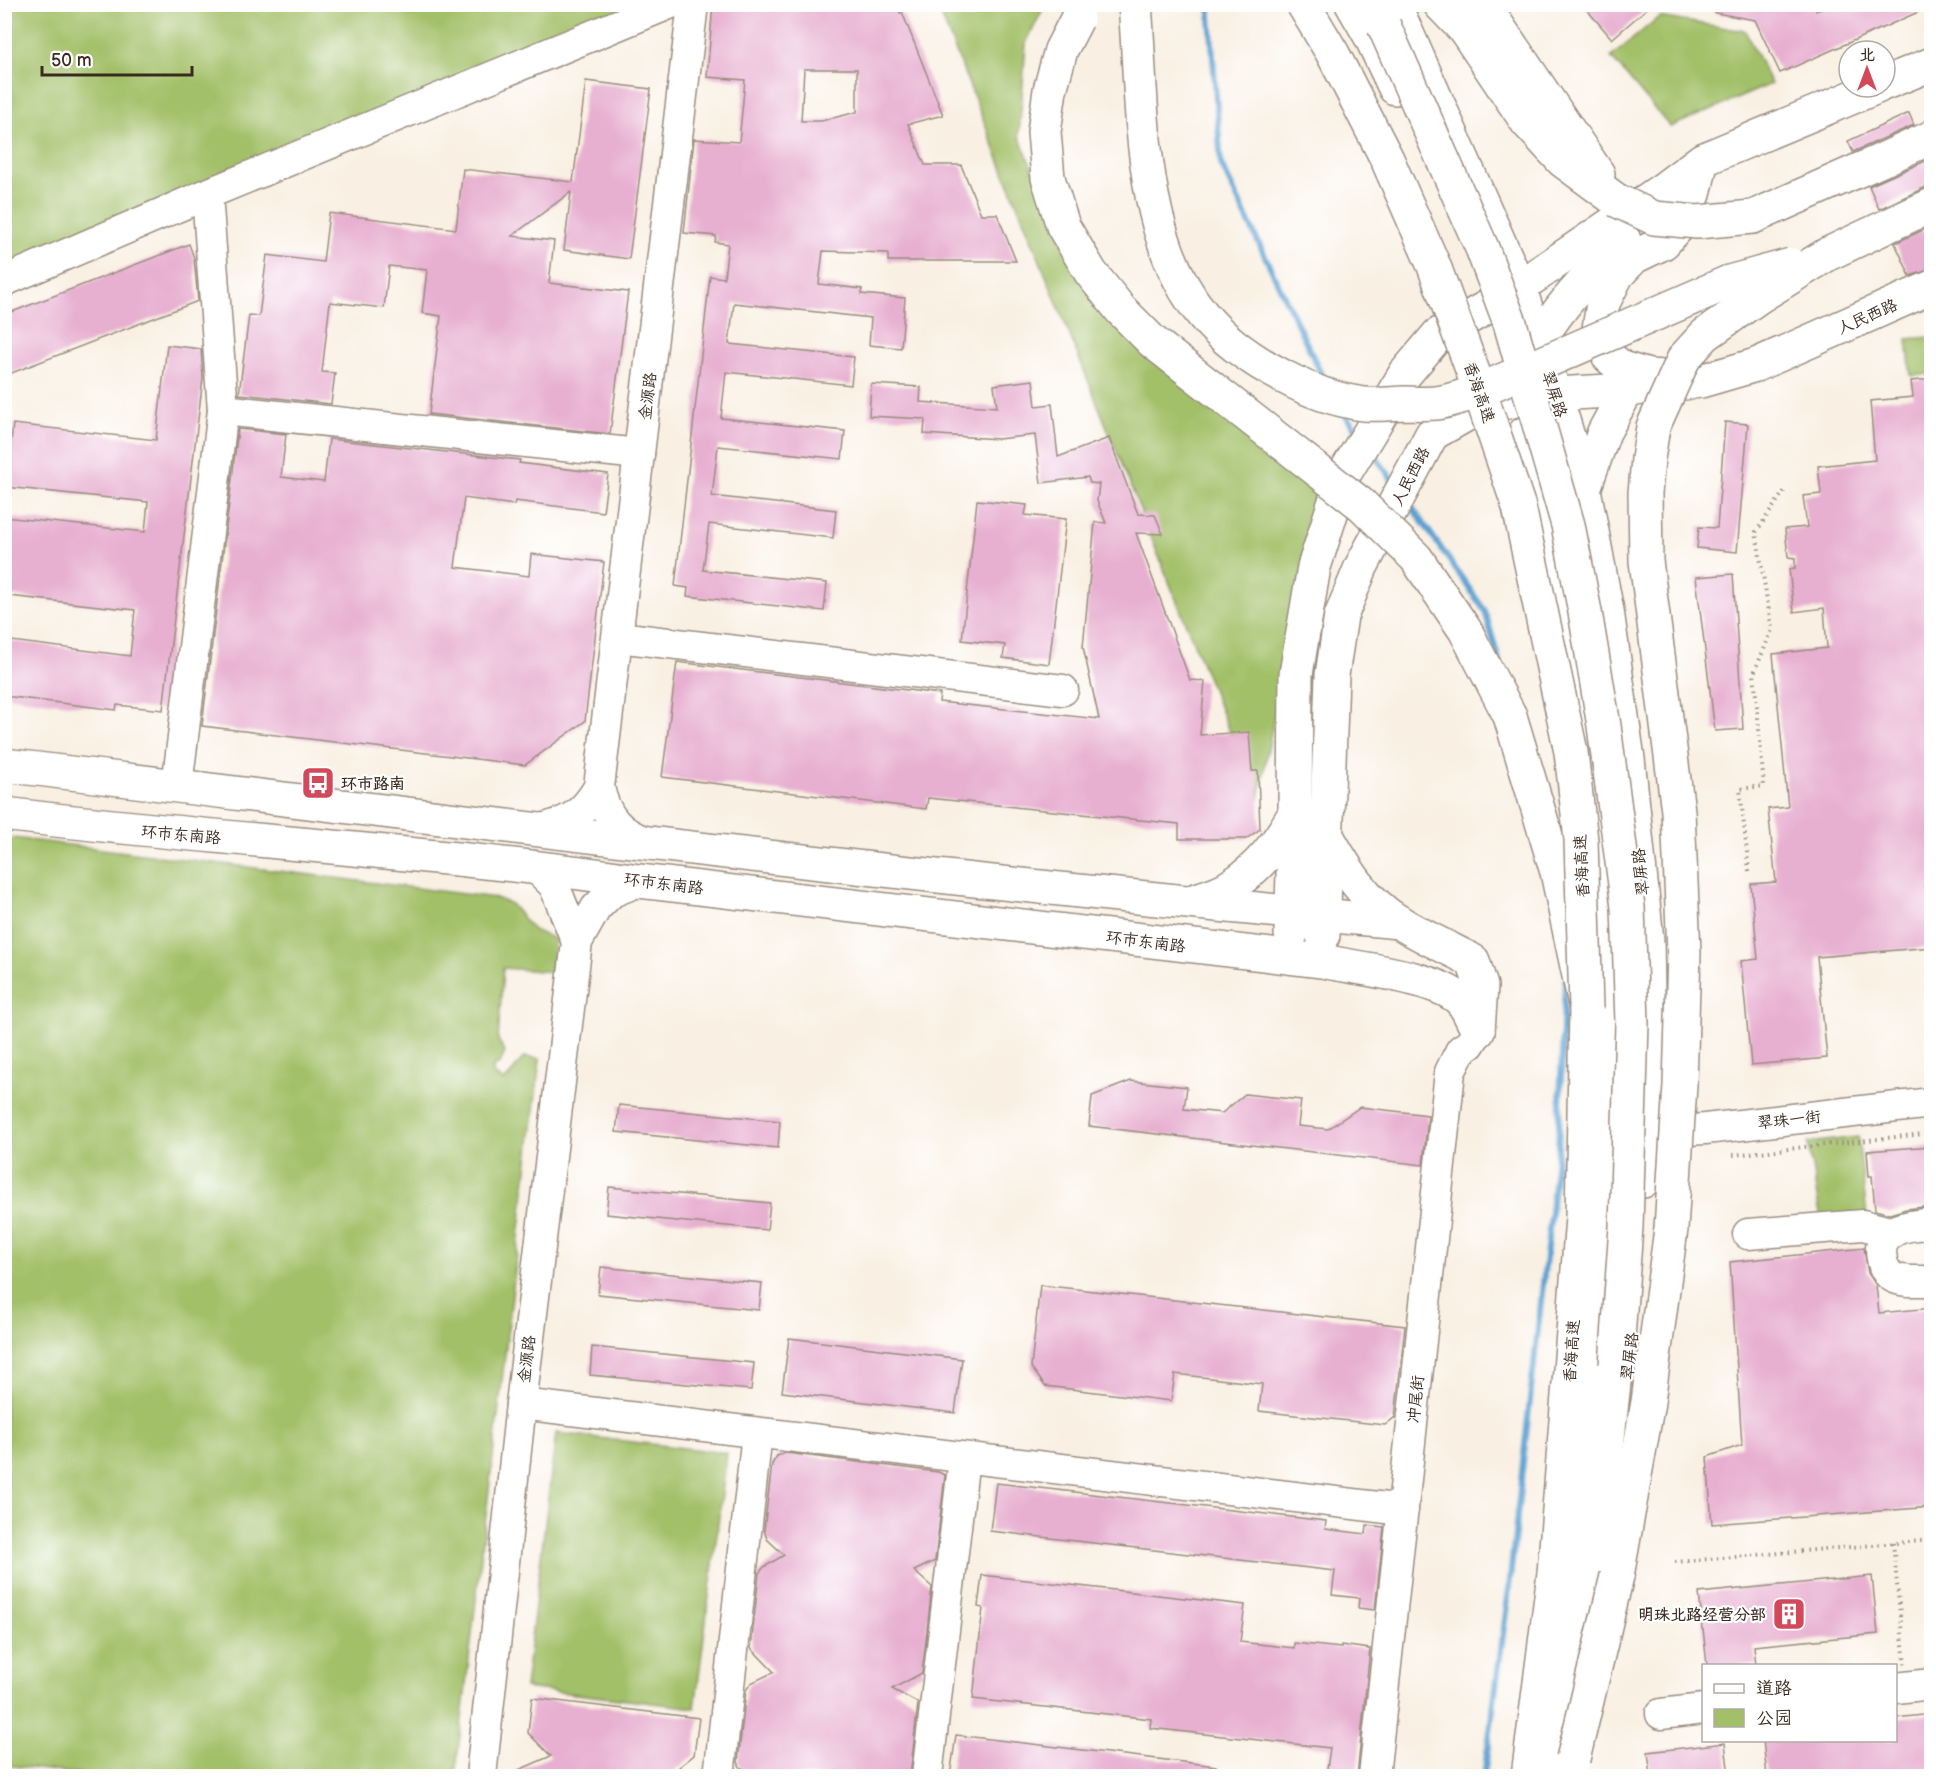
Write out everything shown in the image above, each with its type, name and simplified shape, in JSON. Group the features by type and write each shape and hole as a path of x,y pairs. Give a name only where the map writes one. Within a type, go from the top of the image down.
{"main road":[{"path":"1087,4 1061,50 1050,90 1044,132 1048,178 1063,226 1091,273 1145,334 1362,505 1416,558 1465,630 1510,716 1557,872 1586,1009"},
{"path":"1135,4 1148,169 1166,246 1184,287 1202,314 1227,340 1267,368 1298,385 1326,396 1364,404 1436,403 1471,394 1729,282 1828,254"},
{"name":"香海高速","path":"1303,4 1333,54 1387,159 1434,266 1477,383 1518,507 1571,752 1581,840 1586,1009 1582,1218 1554,1573 1528,1776"},
{"path":"1352,4 1371,37 1447,197 1489,306"},
{"path":"1440,4 1465,30 1527,122 1563,161 1616,200 1654,218 1697,222 1753,217 1932,137"},
{"path":"1483,4 1616,200"},
{"path":"1379,10 1482,248 1509,323 1568,525 1604,726 1628,908 1632,1023 1626,1227 1616,1365 1568,1772"},
{"name":"翠屏路","path":"1379,10 1402,22 1519,287 1555,394 1584,489 1607,611 1628,759 1646,928 1649,1044 1638,1287 1568,1772"},
{"path":"1897,78 1932,64"},
{"path":"1289,958 1308,914 1296,813 1296,674 1314,567 1343,476 1405,374 1438,335 1519,287 1662,190 1702,160 1847,99"},
{"path":"1701,381 1649,376 1622,368 1609,357 1599,329 1603,303 1617,275 1634,257 1663,243 1678,227 1694,194 1702,160"},
{"path":"1515,400 1537,342 1568,301 1651,209 1662,190"},
{"path":"1568,1772 1617,1576 1648,1402 1671,1229 1680,1085 1684,953 1678,811 1646,561 1645,493 1653,427 1683,358 1705,335 1757,298 1828,254 1932,205"},
{"name":"人民西路","path":"1322,961 1308,914 1326,834 1332,675 1341,615 1361,567 1432,434 1469,413 1515,400 1555,394 1627,390 1701,381 1756,365 1932,287"},
{"name":"翠屏路","path":"1489,306 1543,499 1575,657 1602,866 1606,1007 1599,1295 1574,1574 1568,1772"},
{"path":"1584,489 1604,432 1627,390"},
{"path":"4,765 649,843 1190,902 1399,922"},
{"path":"1190,902 1227,888 1258,866 1279,841 1296,813"},
{"name":"环市东南路","path":"4,814 128,830 534,866 639,881 1322,961 1443,987 1462,1002 1478,1031"},
{"path":"1326,834 1342,863 1377,905 1399,922 1473,961 1481,986 1478,1031"}],"street":[{"path":"4,281 207,194 669,4"},
{"name":"金源路","path":"599,787 693,4"},
{"path":"177,786 223,410 207,194"},
{"path":"223,410 639,454"},
{"path":"618,637 1063,690"},
{"path":"537,830 566,822 576,816 593,798 599,787"},
{"path":"599,787 606,810 614,822 624,832 649,843"},
{"path":"534,866 554,885 578,942"},
{"path":"578,942 596,908 612,892 639,881"},
{"name":"金源路","path":"481,1776 521,1404 578,942"},
{"name":"冲尾街","path":"1374,1776 1450,1072 1461,1050 1470,1044 1478,1031"},
{"name":"翠珠一街","path":"1645,1132 1705,1129 1932,1103"},
{"path":"1932,1222 1896,1228 1890,1232 1881,1247 1883,1263 1888,1276 1898,1281 1932,1281"},
{"path":"1748,1234 1863,1225 1890,1232"},
{"path":"521,1404 1403,1510"},
{"path":"719,1776 757,1433"},
{"path":"927,1776 964,1458"},
{"path":"1660,1714 1702,1709"}],"path":[{"path":"1749,872 1740,789 1764,786 1754,673 1772,630 1756,532 1785,490"},
{"path":"1732,1155 1932,1133"},
{"path":"1676,1562 1932,1540"},
{"path":"1893,1543 1911,1686"}],"green space":[{"path":"5,5 637,5 5,269"},
{"path":"937,5 1045,5 1026,43 1019,136 1067,253 1318,481 1258,803"},
{"path":"1659,17 1745,31 1771,84 1670,127 1611,57"},
{"path":"1931,337 1931,374 1911,376 1907,339"},
{"path":"5,837 496,898 511,904 533,930 555,939 551,972 503,968 498,1040 505,1052 500,1064 493,1067 493,1073 503,1081 525,1057 540,1059 456,1769 443,1776 97,1776 5,1765"},
{"path":"1858,1137 1867,1216 1821,1220 1808,1143"},
{"path":"556,1433 727,1453 695,1708 525,1688"}],"building":[{"path":"713,4 896,4 900,13 902,12 943,115 908,124 925,165 961,165 981,214 997,214 1016,261 888,261 888,253 823,251 819,284 862,289 861,294 905,298 901,348 869,345 871,318 734,303 729,344 854,357 851,385 726,372 721,418 845,431 842,459 718,446 712,496 836,510 833,538 709,524 703,570 827,583 824,611 687,596 688,588 675,586 710,276 724,278 728,244 715,242 716,236 684,233 694,139 739,142 745,80 707,77","holes":["804,69 857,69 857,112 821,121 801,121"]},
{"path":"1582,4 1652,4 1612,39"},
{"path":"1716,4 1813,4 1816,11 1831,4 1932,6 1857,39 1837,39 1837,48 1780,73 1755,20 1715,13"},
{"path":"586,81 651,89 629,259 564,250 571,192 512,236 554,241 549,283 628,292 610,434 429,414 441,316 422,313 427,270 389,266 384,308 330,302 322,372 335,373 331,404 239,394 249,315 259,316 267,255 323,262 329,213 456,229 463,169 573,182"},
{"path":"1909,113 1914,125 1853,152 1848,141"},
{"path":"1930,159 1932,187 1924,188 1879,209 1869,186"},
{"path":"1932,226 1932,269 1910,276 1895,243"},
{"path":"189,244 194,258 198,301 4,376 4,315"},
{"path":"167,345 201,349 203,378 163,710 117,705 116,710 4,696 4,640 130,656 135,610 9,596 10,584 4,583 4,517 145,532 148,502 6,487 13,424 156,440"},
{"path":"1932,379 1932,947 1817,957 1827,1058 1751,1065 1741,961 1758,959 1751,884 1776,882 1768,809 1788,807 1773,654 1827,648 1824,608 1794,612 1789,569 1795,568 1795,558 1788,557 1785,529 1807,527 1803,496 1821,494 1818,466 1875,460 1870,401 1913,397 1911,381"},
{"path":"1033,380 1036,406 1052,404 1058,457 1109,438 1138,514 1155,515 1163,534 1136,533 1190,680 1205,681 1200,735 1249,732 1252,771 1258,771 1260,829 1246,839 1179,839 1179,824 928,798 926,809 662,777 677,662 940,694 939,702 1099,719 1083,647 1095,522 1106,523 1097,501 1099,484 1090,483 1088,477 1041,483 1035,435 998,439 924,434 925,419 869,416 871,384 921,387 920,402 997,407 994,385"},
{"path":"1725,422 1748,424 1737,552 1697,548 1699,527 1717,528"},
{"path":"238,429 286,434 281,477 324,482 329,439 520,460 519,463 608,474 603,512 515,501 514,505 464,498 455,567 529,576 531,554 604,562 585,721 525,765 202,726"},
{"path":"977,500 1027,505 1025,515 1066,519 1049,664 1003,658 1005,645 962,640"},
{"path":"1733,574 1743,729 1715,731 1696,577"},
{"path":"1131,1081 1187,1087 1184,1109 1222,1113 1245,1094 1301,1100 1298,1126 1328,1129 1360,1107 1428,1115 1423,1165 1089,1126 1092,1096"},
{"path":"619,1105 780,1121 778,1148 616,1132"},
{"path":"1932,1146 1932,1206 1906,1209 1890,1214 1875,1210 1867,1151"},
{"path":"609,1187 770,1203 767,1230 606,1214"},
{"path":"1864,1248 1868,1273 1876,1285 1879,1313 1932,1308 1932,1507 1712,1524 1707,1457 1742,1445 1730,1262"},
{"path":"601,1267 762,1283 759,1310 598,1294"},
{"path":"1040,1285 1405,1326 1395,1417 1385,1425 1259,1411 1262,1384 1175,1374 1171,1401 1045,1386 1031,1367"},
{"path":"789,1338 962,1359 955,1413 782,1392"},
{"path":"592,1347 754,1363 751,1390 590,1375"},
{"path":"786,1453 938,1472 945,1475 935,1561 914,1571 932,1587 922,1673 892,1689 918,1703 910,1776 788,1776 749,1772 740,1767 738,1762 746,1690 751,1683 774,1672 751,1648 759,1573 764,1567 784,1555 767,1539 764,1530 772,1464 777,1456"},
{"path":"996,1483 1326,1521 1325,1529 1366,1534 1367,1525 1384,1527 1375,1610 1358,1608 1359,1598 1332,1595 1335,1571 990,1531"},
{"path":"982,1575 1245,1605 1240,1642 1294,1648 1294,1643 1370,1649 1357,1776 1326,1776 1330,1748 1150,1728 1151,1719 973,1699 983,1608 978,1607"},
{"name":"明珠北路经营分部","path":"1872,1576 1878,1634 1754,1646 1756,1664 1707,1664 1699,1593"},
{"path":"532,1698 699,1718 694,1755 668,1776 505,1776 551,1756 528,1733"},
{"path":"1932,1714 1932,1776 1767,1776 1763,1742 1897,1742 1897,1718"},
{"path":"956,1735 1216,1766 1216,1776 950,1776"},
{"path":"1725,1743 1729,1776 1651,1776 1648,1752"}],"waterway":[{"path":"1209,4 1221,164 1326,384"},
{"path":"1344,413 1357,431"},
{"path":"1370,449 1394,482"},
{"path":"1407,500 1485,611 1500,664"},
{"path":"1484,1776 1508,1597 1558,1149 1565,981"}],"place":[{"name":"环市路南","path":"318,783"},
{"name":"明珠北路经营分部","path":"1789,1614"}]}
